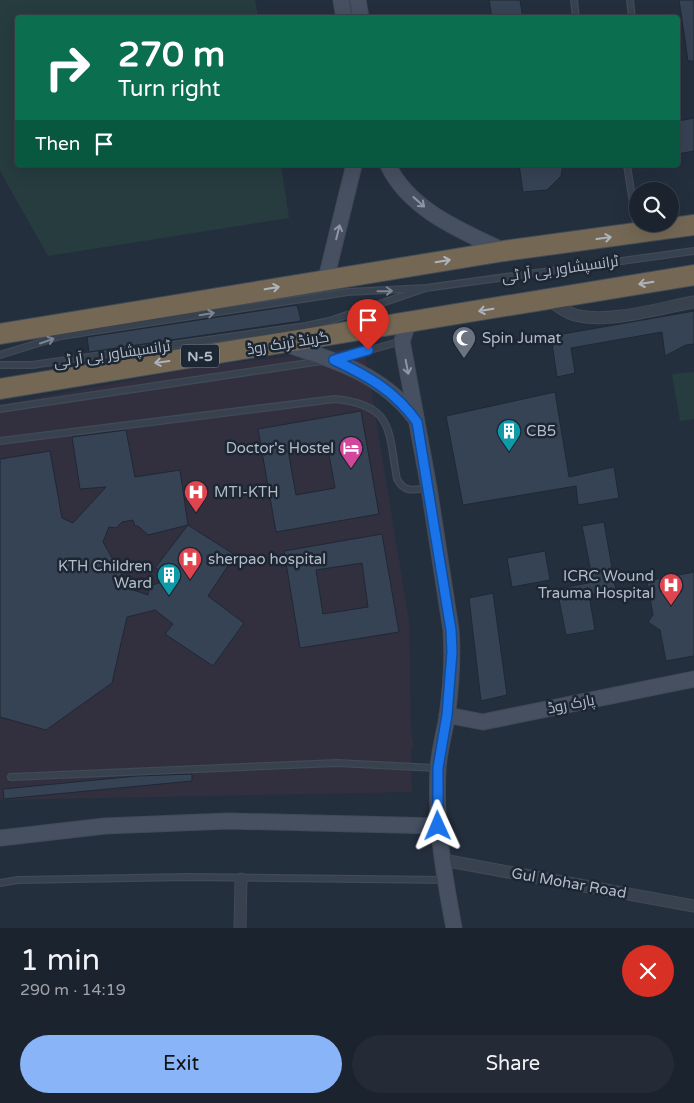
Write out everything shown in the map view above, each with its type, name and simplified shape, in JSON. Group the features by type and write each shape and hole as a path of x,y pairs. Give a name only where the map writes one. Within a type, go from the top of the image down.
{"highway":[{"path":"1,331 504,251 694,225"},
{"name":"گرینڈ ٹرنک روڈ","path":"0,389 94,372 285,344 694,275"}],"street":[{"path":"340,0 343,15"},
{"path":"358,0 360,15"},
{"path":"326,279 354,167"},
{"path":"389,167 403,188 429,211 464,232 504,251"},
{"path":"549,299 561,309 576,315 598,318 694,302"},
{"path":"412,322 406,329 402,341 429,488 451,630 452,652 447,715 438,768 438,826 454,928"},
{"path":"285,344 334,360 372,378 396,396 417,422"},
{"name":"پارک روڈ","path":"447,715 483,722 694,679"},
{"path":"0,838 105,826 228,821 438,826"},
{"name":"Gul Mohar Road","path":"443,860 694,906"},
{"path":"240,928 241,879"}],"lane":[{"path":"574,0 576,15"},
{"path":"630,0 632,15"},
{"path":"627,167 638,233"},
{"name":"ٹرانسپشاور بی آر ٹی","path":"0,355 61,336 348,292 426,288 694,251"},
{"name":"ٹرانسپشاور بی آر ٹی","path":"0,365 32,365 306,326 426,288"},
{"path":"0,409 334,360 402,341"},
{"path":"0,441 335,399 356,401 378,413 387,423 397,479 401,487 407,490 429,488"},
{"path":"11,777 337,763 438,768"},
{"path":"0,883 48,879 445,880"}],"shaded area":[{"name":"MTI-KTH","path":"364,347 409,621 411,733 414,748 411,749 412,792 0,800 0,405 200,367"}],"green space":[{"path":"0,0 255,0 258,15 15,15 15,167 281,167 289,218 48,256 0,171"},
{"path":"694,372 694,419 680,421 672,374"}],"building":[{"path":"489,0 520,0 522,15 492,15"},
{"path":"679,0 694,0 694,61 688,61"},
{"path":"694,118 694,151 680,154 680,121"},
{"path":"519,167 563,167 561,176 547,190 523,192"},
{"path":"297,305 301,321 89,352 87,337"},
{"path":"694,311 694,344 686,345 665,356 662,332 571,348 575,373 557,377 551,336"},
{"name":"CB5","path":"555,392 569,477 614,467 619,498 578,505 576,486 463,505 446,416"},
{"name":"Doctor's Hostel","path":"361,411 379,514 276,532 258,429","holes":["327,443 335,488 296,495 288,450"]},
{"path":"126,430 135,477 180,470 188,525 235,555 208,596 244,623 213,666 165,634 173,624 155,610 127,617 112,683 46,730 0,717 0,459 50,451 62,518 73,523 106,487 80,489 72,437","holes":["133,520 135,526 138,526 148,535 188,525 155,568 176,578 149,586 148,595 130,589 103,542 109,527 116,528 122,522"]},
{"path":"604,522 616,591 589,595 595,630 566,635 557,589 593,582 582,526"},
{"path":"382,534 399,632 300,648 284,551","holes":["362,563 368,607 323,614 316,570"]},
{"path":"545,551 550,580 512,587 507,558"},
{"path":"694,572 694,656 666,661 660,630 648,622 653,615 647,581"},
{"path":"493,593 507,695 481,701 469,598"},
{"path":"192,774 192,781 4,799 3,789 137,776"}],"place":[{"name":"Spin Jumat","path":"464,359"},
{"name":"CB5","path":"509,452"},
{"name":"Doctor's Hostel","path":"351,469"},
{"name":"MTI-KTH","path":"196,513"},
{"name":"sherpao hospital","path":"190,580"},
{"name":"KTH Children Ward","path":"169,596"},
{"name":"ICRC Wound Trauma Hospital","path":"671,606"}],"route":[{"path":"368,350 334,360 372,378 396,396 417,422 451,630 452,652 447,715 438,768 438,826"}]}
